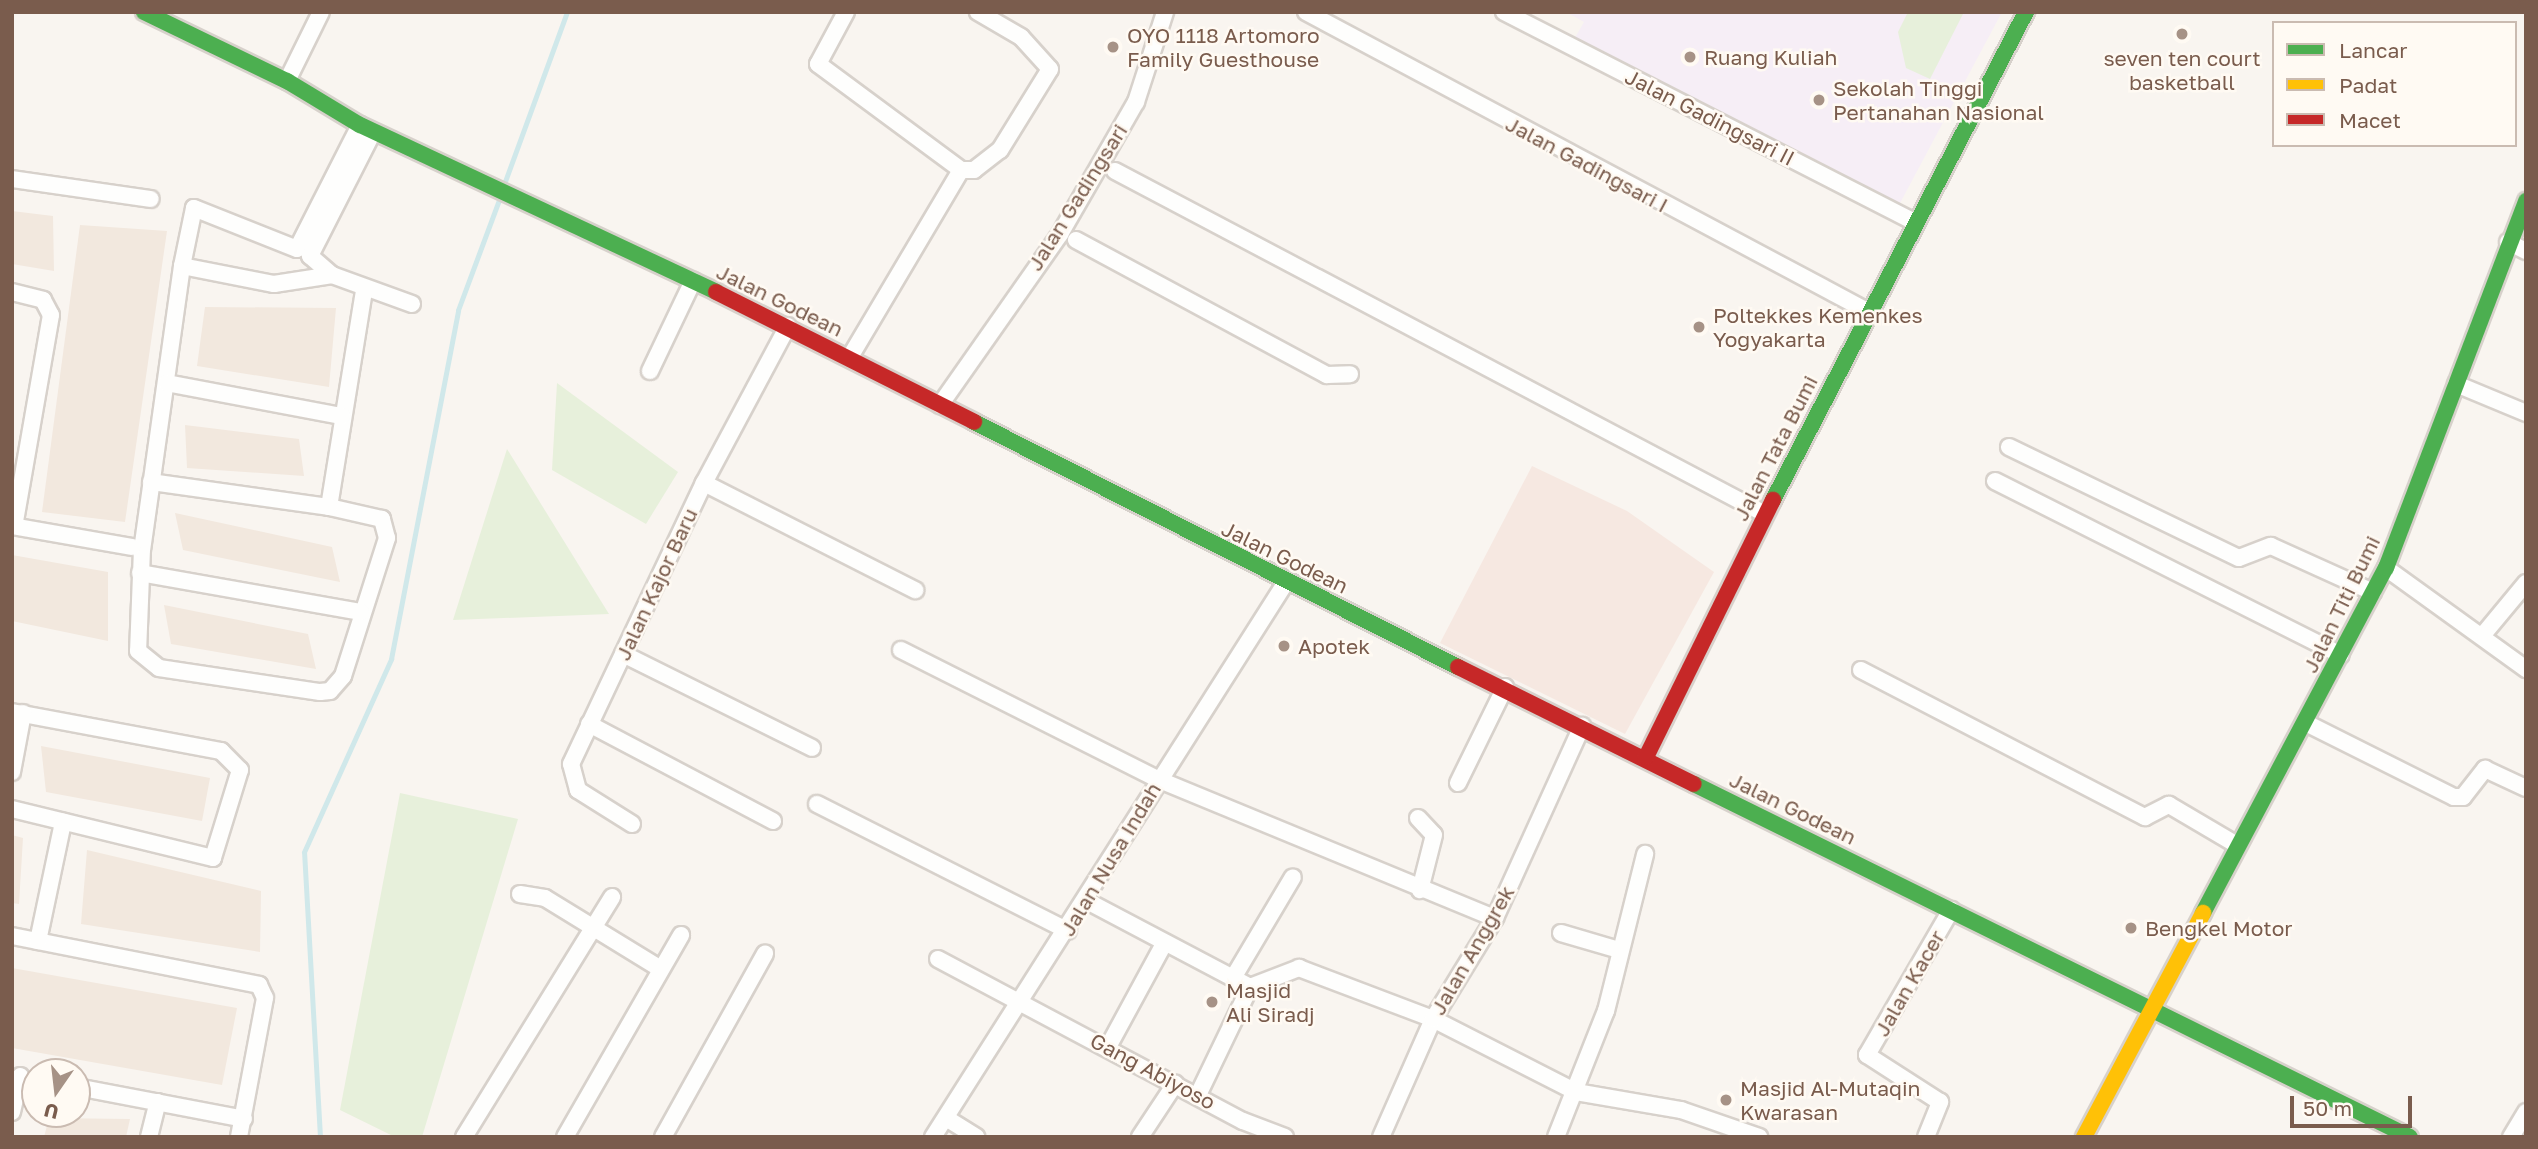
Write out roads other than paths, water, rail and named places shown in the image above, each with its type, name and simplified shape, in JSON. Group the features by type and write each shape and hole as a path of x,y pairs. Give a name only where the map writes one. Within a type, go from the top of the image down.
{"main road":[{"name":"Jalan Godean","path":"144,12 287,81 367,128 788,326 1286,582 1505,687 2410,1137"},
{"name":"Jalan Tata Bumi","path":"1646,757 1765,514 2026,12"},
{"name":"Jalan Titi Bumi","path":"2084,1137 2386,568 2508,242 2526,201"}],"street":[{"path":"287,81 321,12"},
{"path":"846,12 818,64 961,170 974,170 1000,150 1050,69 1020,37 978,12"},
{"name":"Jalan Gadingsari","path":"940,405 1060,234 1136,102 1165,12"},
{"name":"Jalan Gadingsari I","path":"1306,12 1871,313"},
{"name":"Jalan Gadingsari II","path":"1504,12 1915,222"},
{"path":"151,482 329,507 378,517 387,526 343,676 330,691 159,668 138,651 140,573 151,482 182,267 194,208 297,249 367,128"},
{"path":"367,128 310,256 332,275 364,291 412,304"},
{"path":"850,357 961,170"},
{"path":"1115,171 1765,514"},
{"path":"12,179 151,199"},
{"path":"1076,240 1327,375 1350,374"},
{"path":"2508,242 2526,251"},
{"path":"182,267 274,284 332,275"},
{"path":"650,371 693,281"},
{"path":"329,507 364,291"},
{"path":"12,292 43,300 51,315 18,467 13,526 132,547"},
{"name":"Jalan Kajor Baru","path":"632,824 578,790 572,778 589,724 704,482 788,326"},
{"path":"167,383 342,416"},
{"path":"2456,384 2526,414"},
{"path":"2009,447 2239,558 2271,545 2374,592"},
{"path":"1995,481 2341,655"},
{"path":"704,482 915,590"},
{"path":"2386,568 2526,669"},
{"path":"140,573 361,612"},
{"name":"Jalan Nusa Indah","path":"933,1137 1068,931 1157,779 1286,582"},
{"path":"2482,636 2526,583"},
{"path":"901,650 1157,779 1420,890 1495,918"},
{"path":"623,654 812,748"},
{"path":"1861,670 2145,817 2169,805 2237,845"},
{"path":"1458,783 1505,687"},
{"path":"12,772 17,713 221,751 240,771 213,858 12,809"},
{"path":"2306,723 2454,797 2463,797 2485,769 2526,788"},
{"path":"589,724 773,821"},
{"name":"Jalan Anggrek","path":"1381,1137 1433,1018 1495,918 1582,726"},
{"path":"817,804 1068,931"},
{"path":"1418,818 1434,835 1420,890"},
{"path":"38,941 63,822"},
{"path":"1556,1137 1576,1093 1645,854"},
{"path":"1233,978 1293,877"},
{"path":"520,894 545,898 661,969"},
{"path":"464,1137 595,931 612,897"},
{"path":"1087,901 1250,988"},
{"name":"Jalan Kacer","path":"1926,1137 1940,1102 1867,1055 1951,910"},
{"path":"1561,933 1619,950"},
{"path":"565,1137 681,935"},
{"path":"12,936 262,988 244,1119 239,1137"},
{"path":"1108,1046 1165,942"},
{"path":"663,1137 765,954"},
{"name":"Gang Abiyoso","path":"938,959 1023,1001 1175,1084 1285,1137"},
{"path":"1198,1095 1250,988 1298,968 1433,1018 1576,1093 1681,1110 1759,1137"},
{"path":"12,1112 21,1080"},
{"path":"1140,1137 1175,1084"},
{"path":"91,1090 244,1119"},
{"path":"149,1137 158,1102"},
{"path":"2511,1137 2526,1112"},
{"path":"946,1118 977,1137"}],"waterway":[{"path":"504,184 567,12"},
{"path":"320,1137 304,852 391,659 458,310 500,197"}],"place":[{"name":"seven ten court basketball","path":"2182,34"},
{"name":"OYO 1118 Artomoro Family Guesthouse","path":"1113,47"},
{"name":"Ruang Kuliah","path":"1690,57"},
{"name":"Sekolah Tinggi Pertanahan Nasional","path":"1819,100"},
{"name":"Poltekkes Kemenkes Yogyakarta","path":"1699,327"},
{"name":"Apotek","path":"1284,646"},
{"name":"Bengkel Motor","path":"2131,928"},
{"name":"Masjid Ali Siradj","path":"1212,1002"},
{"name":"Masjid Al-Mutaqin Kwarasan","path":"1726,1100"}]}
